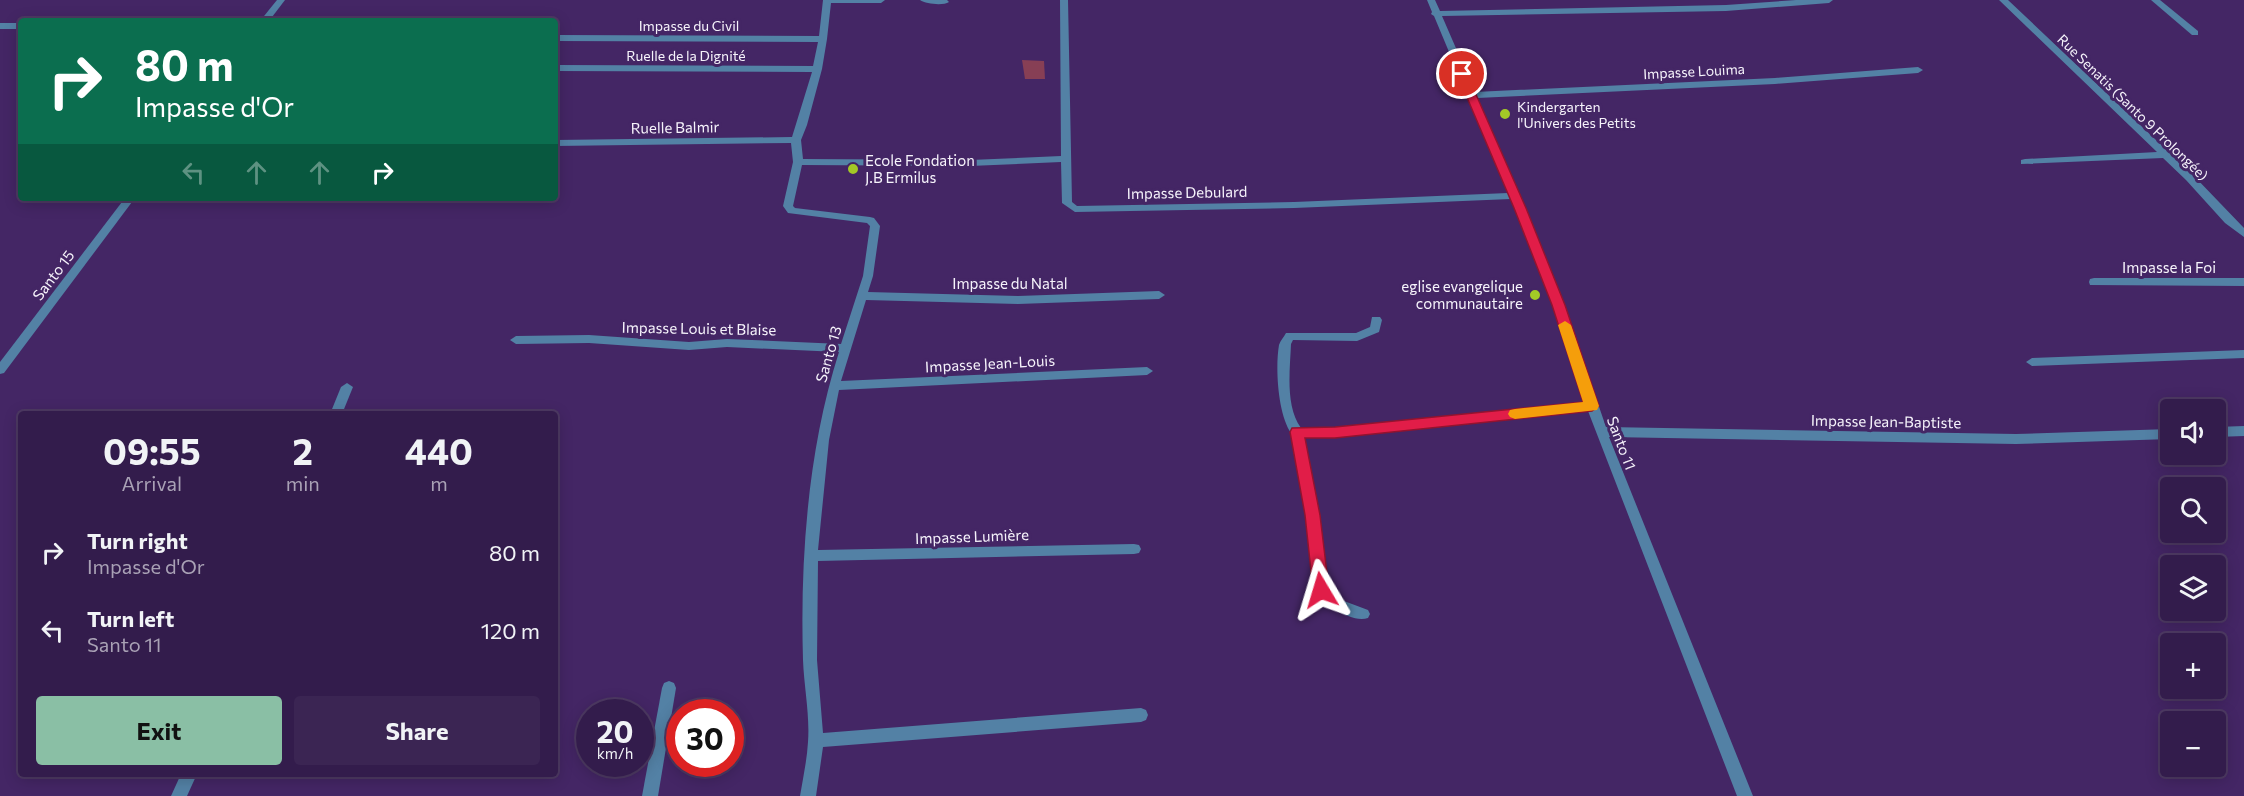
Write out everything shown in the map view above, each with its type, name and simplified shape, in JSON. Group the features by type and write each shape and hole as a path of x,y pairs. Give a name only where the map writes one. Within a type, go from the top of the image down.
{"street":[{"path":"266,18 281,0"},
{"path":"827,1 881,0"},
{"path":"924,0 945,2"},
{"name":"Impasse Debulard","path":"1064,0 1066,204 1075,209 1294,205 1514,196"},
{"name":"Santo 11","path":"1431,0 1558,305 1601,432 1745,796"},
{"path":"1435,14 1828,0"},
{"name":"Rue Senatis (Santo 9 Prolongée)","path":"2003,0 2166,155 2244,234"},
{"path":"2155,0 2195,33"},
{"name":"Santo 13","path":"808,796 816,741 810,660 811,556 823,440 834,386 868,276 875,226 874,222 789,209 798,162 796,140 817,69 827,1"},
{"path":"0,26 18,26"},
{"name":"Impasse du Civil","path":"558,38 823,39"},
{"name":"Ruelle de la Dignité","path":"558,68 817,69"},
{"name":"Impasse Louima","path":"1471,95 1775,81 1918,70"},
{"name":"Ruelle Balmir","path":"558,143 796,140"},
{"path":"2025,162 2166,155"},
{"path":"798,162 970,163 1064,159"},
{"name":"Santo 15","path":"0,370 128,201"},
{"name":"Impasse la Foi","path":"2094,282 2244,282"},
{"name":"Impasse du Natal","path":"862,296 1018,300 1159,295"},
{"path":"1362,614 1340,607 1328,599 1321,590 1312,515 1297,432 1289,421 1284,344 1287,339 1300,336 1357,337 1375,329 1376,320"},
{"name":"Impasse Louis et Blaise","path":"516,340 572,339 689,346 727,344 845,348"},
{"path":"2032,362 2244,354"},
{"name":"Impasse Jean-Louis","path":"834,386 1147,371"},
{"path":"337,411 347,387"},
{"path":"1297,432 1309,434 1335,432 1592,406"},
{"path":"2226,432 2244,431"},
{"name":"Impasse Jean-Baptiste","path":"1601,432 2016,440 2160,434"},
{"name":"Impasse Lumière","path":"811,556 1134,549"},
{"path":"650,796 669,688"},
{"path":"816,741 1141,715"},
{"path":"179,796 188,777"}],"shaded area":[{"path":"1022,60 1044,61 1045,79 1025,79"}],"slow traffic":[{"path":"1515,414 1592,406 1565,325"}],"place":[{"name":"Kindergarten l'Univers des Petits","path":"1505,114"},
{"name":"Ecole Fondation J.B Ermilus","path":"853,169"},
{"name":"eglise evangelique communautaire","path":"1535,295"}],"route":[{"path":"1321,590 1312,515 1297,432 1309,434 1335,432 1592,406 1558,305 1520,208 1462,74"}]}
